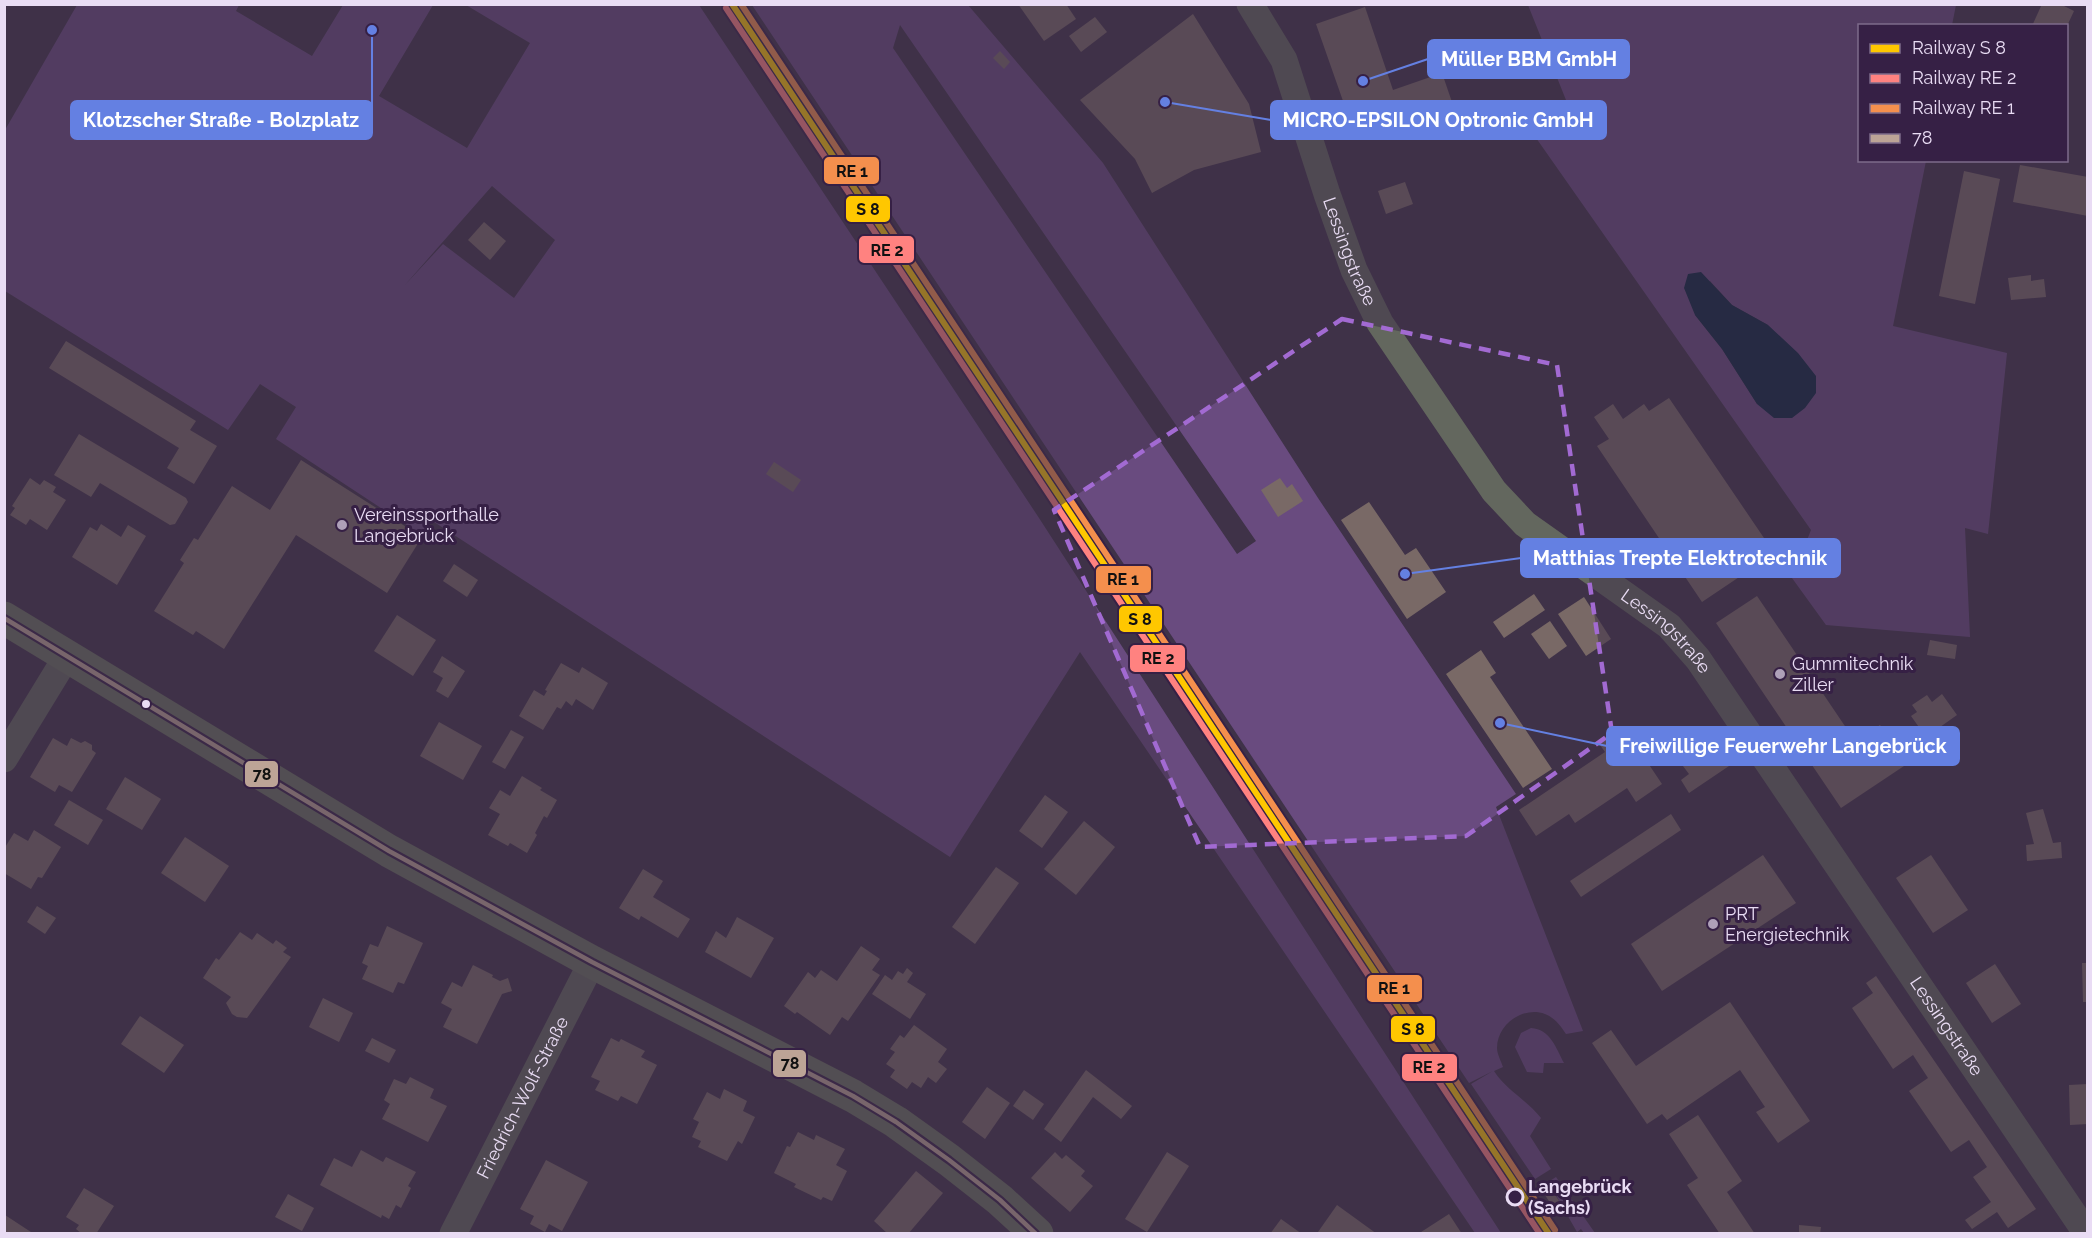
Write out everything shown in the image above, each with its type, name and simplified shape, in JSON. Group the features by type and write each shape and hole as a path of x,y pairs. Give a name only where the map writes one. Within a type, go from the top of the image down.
{"main road":[{"path":"4,618 389,851 592,962 805,1070 870,1106 949,1160 1037,1233"}],"street":[{"name":"Lessingstraße","path":"1250,4 1284,60 1354,270 1380,323 1494,491 1525,524 1669,626 1698,659 2087,1233"},
{"path":"4,759 67,656"},
{"name":"Friedrich-Wolf-Straße","path":"453,1233 592,962"}],"highlighted area":[{"path":"1342,319 1557,365 1612,733 1466,836 1200,847 1054,510"}],"shaded area":[{"path":"77,5 239,5 236,11 312,56 343,5 433,5 379,96 467,148 530,43 466,5 699,5 1039,518 1501,1233 1475,1233 1080,652 950,857 431,520 422,535 276,439 296,407 260,384 228,430 5,291 5,130","holes":["492,186 555,240 514,298 443,244 404,286"]},
{"path":"752,5 968,5 1103,163 1318,498 1516,794 1496,807 1583,1031 1566,1034 1557,1022 1545,1014 1537,1012 1520,1015 1501,1031 1497,1048 1503,1067 1494,1071 1504,1084 1541,1118 1530,1136 1551,1169 1535,1179 1471,1084 1493,1071 1469,1083","holes":["900,25 1256,541 1237,554 893,48"]},
{"path":"1528,5 1956,5 1952,24 1858,24 1858,162 1926,162 1893,326 2007,353 1988,534 1965,528 1970,637 1826,625 1792,578 1811,530 1534,135 1570,110","holes":["1710,281 1732,305 1768,325 1757,404 1722,349 1695,315"]},
{"path":"1531,1028 1538,1029 1548,1036 1564,1063 1544,1063 1543,1073 1527,1072 1515,1047 1521,1033"},
{"path":"1556,1177 1595,1233 1584,1233 1581,1229 1577,1232 1553,1190 1549,1192 1545,1184"}],"water":[{"path":"1701,272 1732,305 1768,325 1798,353 1816,376 1816,393 1805,408 1792,418 1774,418 1757,404 1722,349 1695,315 1684,288 1688,274"}],"building":[{"path":"1018,4 1066,4 1076,19 1044,41"},
{"path":"2042,4 2060,4 2074,11 2068,24 2033,24"},
{"path":"1365,7 1393,90 1442,73 1453,105 1356,138 1316,24"},
{"path":"1193,14 1249,104 1261,152 1194,170 1152,193 1135,159 1080,100"},
{"path":"1095,17 1107,32 1081,52 1069,36"},
{"path":"1000,51 1010,62 1004,69 993,58"},
{"path":"2020,165 2088,177 2088,216 2013,202"},
{"path":"1964,171 2000,179 1975,304 1939,296"},
{"path":"1405,182 1413,204 1386,214 1378,191"},
{"path":"484,222 506,241 490,260 468,240"},
{"path":"2031,275 2031,281 2044,279 2046,297 2011,300 2008,278"},
{"path":"66,341 196,421 190,430 217,446 194,484 167,468 179,448 49,368"},
{"path":"1669,398 1764,538 1760,563 1702,602 1597,446 1609,439 1594,417 1613,404 1623,419 1644,404 1649,411"},
{"path":"79,434 186,498 188,502 175,524 170,525 100,483 91,497 54,475"},
{"path":"301,460 422,537 387,593 296,535 224,649 196,631 193,635 154,611 184,563 180,560 194,538 198,540 232,486 270,510"},
{"path":"774,462 801,480 793,492 766,474"},
{"path":"30,478 40,485 44,480 56,487 53,492 66,500 47,530 30,519 26,525 10,515 15,508 12,506"},
{"path":"1280,478 1287,488 1292,484 1303,501 1278,517 1261,490"},
{"path":"1369,502 1405,555 1416,548 1446,592 1407,619 1341,520"},
{"path":"101,524 121,537 128,525 146,536 117,585 72,557 90,527 97,531"},
{"path":"454,564 478,580 467,597 443,581"},
{"path":"1534,594 1545,610 1504,638 1493,622"},
{"name":"Gummitechnik Ziller","path":"1757,596 1855,741 1880,725 1907,764 1841,808 1716,623"},
{"path":"1584,597 1611,639 1586,656 1558,614"},
{"path":"397,615 436,640 413,676 374,651"},
{"path":"1550,621 1567,646 1549,659 1531,634"},
{"path":"1930,640 1957,645 1955,659 1927,655"},
{"path":"1481,650 1496,673 1490,677 1552,769 1523,788 1446,674"},
{"path":"442,656 465,671 448,698 436,691 443,678 433,672"},
{"path":"561,663 579,673 582,667 608,683 593,710 576,699 572,706 566,701 561,709 557,707 543,730 519,716 534,690 544,696 547,691 545,690"},
{"path":"1942,694 1957,715 1926,737 1911,716 1917,712 1912,705 1927,695 1932,702"},
{"path":"439,722 482,746 463,780 420,756"},
{"path":"1623,726 1662,784 1636,802 1627,788 1575,823 1569,814 1536,836 1519,810 1605,752 1598,742"},
{"path":"511,730 524,737 505,769 492,762"},
{"path":"1708,737 1729,766 1689,793 1681,780 1689,774 1677,758"},
{"path":"53,738 67,746 71,738 81,743 85,741 92,745 92,750 96,753 72,792 59,785 55,792 30,777"},
{"path":"522,776 557,800 547,818 544,816 527,853 510,843 508,846 488,835 500,814 489,808 500,790 510,796"},
{"path":"125,777 161,799 142,830 106,809"},
{"path":"1045,795 1068,812 1042,848 1019,831"},
{"path":"69,800 103,820 88,845 54,825"},
{"path":"2043,809 2053,843 2061,842 2062,858 2027,861 2026,845 2034,844 2026,813"},
{"path":"1671,814 1681,830 1581,897 1570,881"},
{"path":"1084,821 1115,847 1076,895 1044,869"},
{"path":"34,830 61,847 42,878 38,877 31,889 4,873 4,849 14,833 28,841"},
{"path":"185,837 229,866 205,902 161,873"},
{"name":"PRT Energietechnik","path":"1763,855 1796,903 1662,991 1631,944"},
{"path":"1931,855 1968,910 1933,933 1896,878"},
{"path":"996,867 1019,883 975,944 952,927"},
{"path":"643,869 663,881 653,897 690,919 678,938 641,916 639,920 619,908"},
{"path":"37,906 56,918 45,934 27,922"},
{"path":"737,917 774,938 751,978 705,952 716,931 726,938"},
{"path":"387,926 423,943 404,984 398,982 393,993 362,979 368,966 362,963 370,944 378,947"},
{"path":"240,932 252,940 257,933 273,944 276,940 287,948 283,952 291,957 247,1018 232,1014 226,1003 231,997 203,978 216,958 219,960"},
{"path":"861,946 880,959 872,970 880,975 848,1021 842,1017 830,1035 797,1012 795,1014 784,1006 808,972 815,978 821,970 837,981"},
{"path":"2082,963 2088,963 2088,1002 2083,1002"},
{"path":"1995,964 2021,1004 1992,1023 1966,983"},
{"path":"473,965 500,981 508,978 512,991 502,994 477,1044 443,1027 452,1009 441,1003 452,982 462,987"},
{"path":"907,968 913,973 907,982 926,994 910,1019 872,994 885,975 892,980 898,971 903,974"},
{"path":"1876,976 2036,1209 2008,1228 1997,1212 1972,1229 1965,1220 1991,1202 1973,1177 1987,1167 1969,1140 1951,1152 1909,1091 1928,1078 1913,1055 1893,1069 1852,1008 1873,993 1866,983"},
{"path":"323,998 353,1013 339,1042 309,1027"},
{"path":"1730,1002 1810,1121 1778,1143 1756,1112 1765,1107 1740,1070 1667,1120 1662,1114 1647,1124 1592,1043 1611,1030 1636,1066"},
{"path":"140,1016 184,1045 164,1073 121,1044"},
{"path":"914,1025 947,1049 938,1062 947,1069 936,1083 928,1077 921,1088 912,1082 907,1089 890,1077 895,1070 886,1064 895,1052 890,1049 900,1035 904,1038"},
{"path":"372,1038 396,1050 389,1063 365,1051"},
{"path":"611,1038 619,1042 621,1039 645,1051 641,1057 657,1065 637,1104 621,1096 618,1101 595,1090 600,1081 591,1077"},
{"path":"1086,1070 1132,1106 1121,1119 1093,1097 1061,1142 1044,1129"},
{"path":"410,1077 434,1089 430,1098 447,1106 428,1142 382,1119 390,1104 384,1100 394,1079 406,1084"},
{"path":"2088,1084 2088,1124 2070,1125 2069,1085"},
{"path":"987,1087 1010,1103 985,1139 962,1122"},
{"path":"724,1089 747,1101 743,1111 755,1117 742,1144 738,1141 727,1161 698,1147 701,1141 692,1137 699,1122 693,1119 707,1092 720,1099"},
{"path":"1024,1090 1044,1104 1033,1120 1013,1106"},
{"path":"1698,1115 1742,1181 1727,1192 1755,1234 1720,1234 1687,1185 1698,1178 1669,1134"},
{"path":"798,1132 814,1140 816,1135 845,1149 836,1165 847,1171 832,1201 823,1197 821,1200 794,1187 796,1184 774,1173 787,1146 790,1147"},
{"path":"361,1150 383,1162 386,1157 416,1172 408,1186 411,1188 401,1208 396,1205 389,1219 382,1215 381,1218 320,1185 334,1158 352,1167"},
{"path":"1055,1152 1062,1159 1066,1155 1085,1171 1081,1176 1093,1186 1070,1212 1031,1178"},
{"path":"1167,1152 1189,1166 1147,1232 1125,1219"},
{"path":"546,1160 588,1182 562,1231 549,1224 545,1232 530,1224 534,1216 520,1209"},
{"path":"916,1171 943,1193 908,1234 888,1234 874,1221"},
{"path":"84,1188 114,1206 96,1234 82,1234 76,1229 79,1225 66,1217"},
{"path":"1552,1190 1563,1207 1556,1212 1545,1195"},
{"path":"288,1194 314,1208 302,1231 275,1217"},
{"path":"1337,1205 1377,1234 1321,1234 1318,1232"},
{"path":"1449,1214 1462,1234 1418,1234"},
{"path":"5,1215 34,1234 4,1234"},
{"path":"1281,1219 1302,1234 1270,1234"},
{"path":"1799,1225 1821,1227 1820,1234 1799,1234"}],"transit line":[{"path":"732,4 1549,1234"},
{"path":"741,4 1555,1230"},
{"path":"726,8 1540,1234"},
{"name":"78","path":"4,618 389,851 592,962 853,1096 896,1122 949,1160 1000,1200 1036,1234"}],"place":[{"name":"Klotzscher Straße - Bolzplatz","path":"372,30"},
{"name":"Müller BBM GmbH","path":"1363,81"},
{"name":"MICRO-EPSILON Optronic GmbH","path":"1165,102"},
{"name":"Vereinssporthalle Langebrück","path":"342,525"},
{"name":"Matthias Trepte Elektrotechnik","path":"1405,574"},
{"name":"Gummitechnik Ziller","path":"1780,674"},
{"name":"Freiwillige Feuerwehr Langebrück","path":"1500,723"},
{"name":"PRT Energietechnik","path":"1713,924"},
{"name":"Langebrück (Sachs)","path":"1515,1197"}]}
